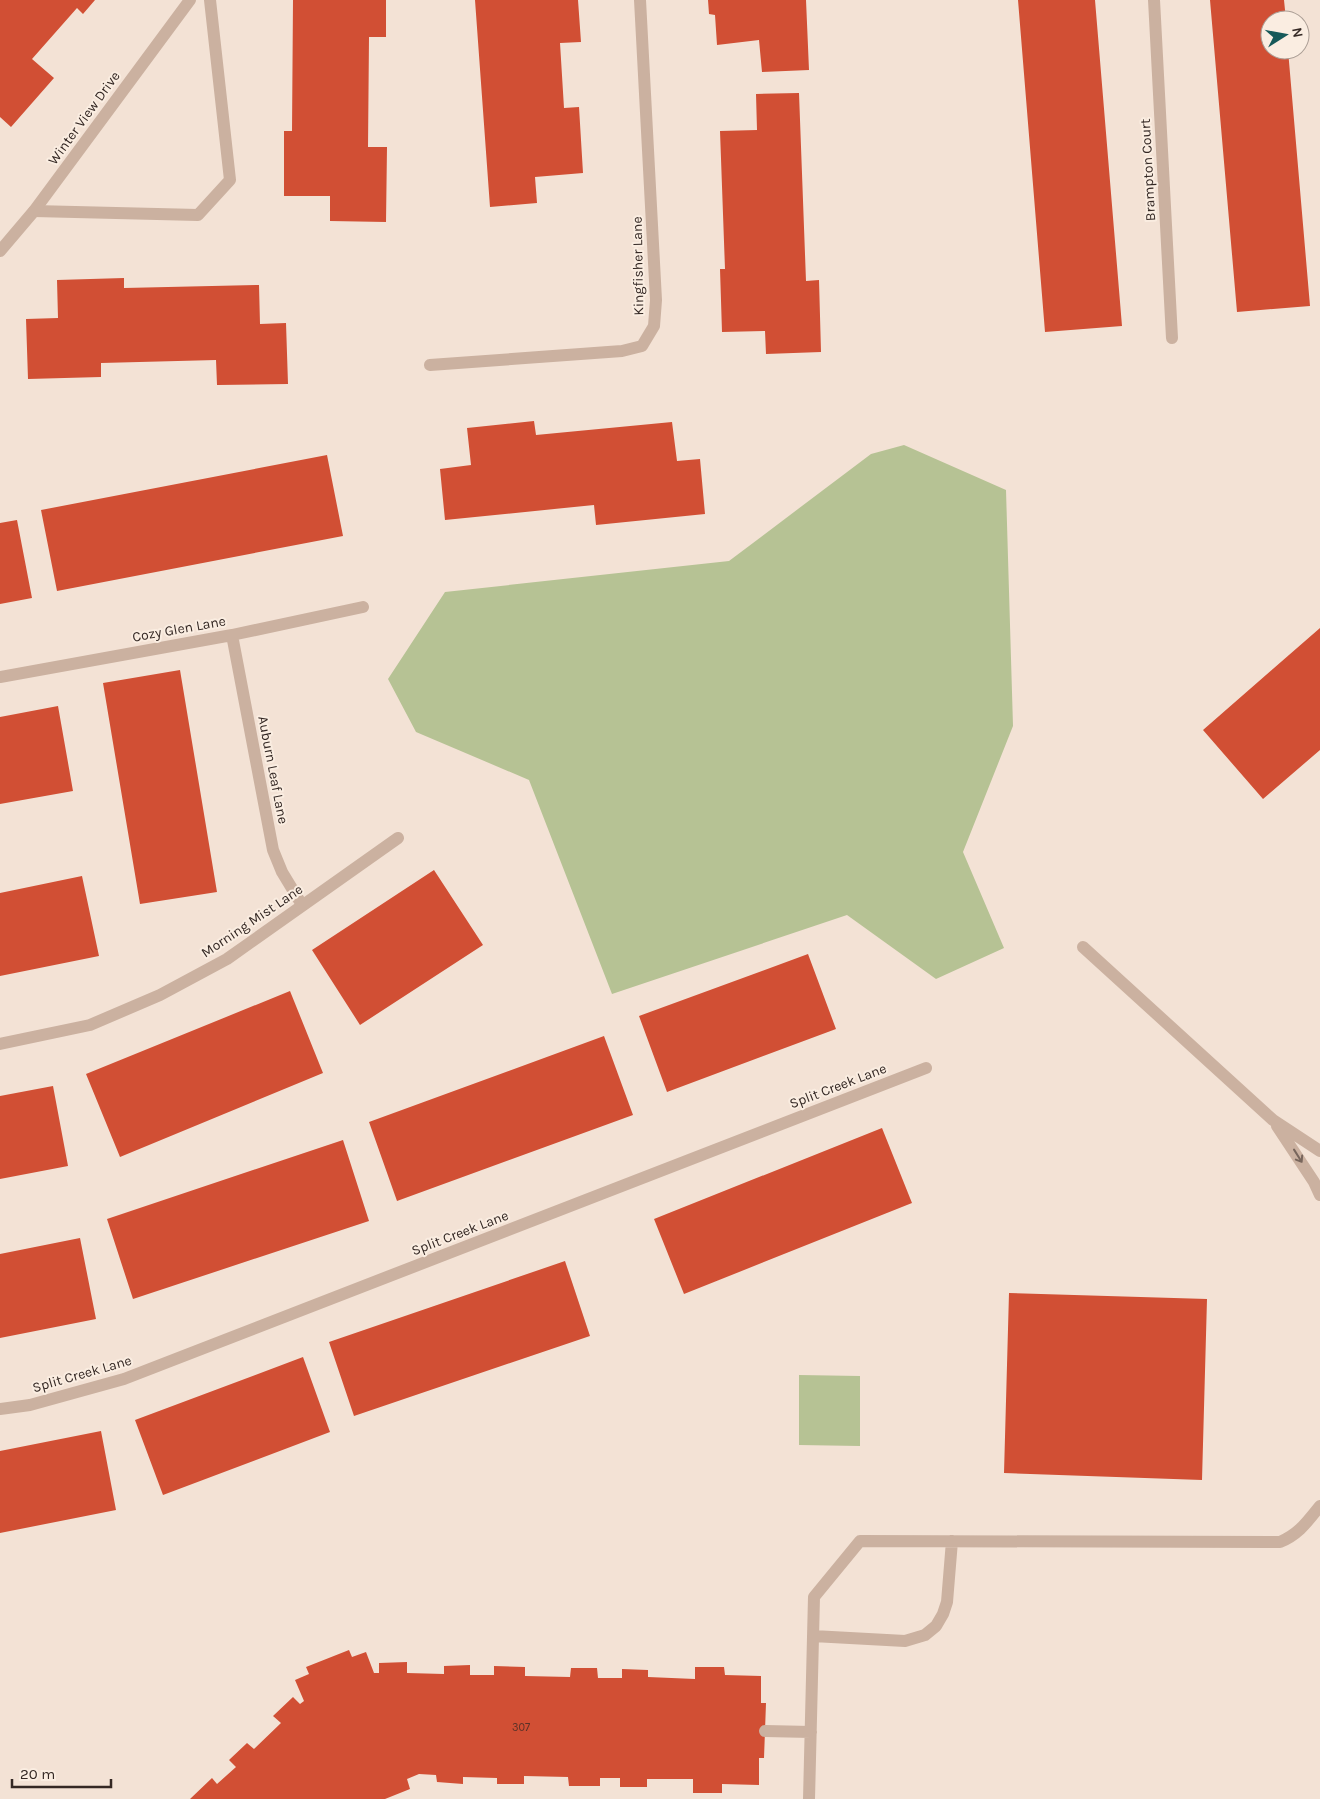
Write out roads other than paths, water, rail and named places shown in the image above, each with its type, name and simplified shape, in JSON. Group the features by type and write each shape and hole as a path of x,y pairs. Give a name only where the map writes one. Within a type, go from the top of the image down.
{"street":[{"name":"Winter View Drive","path":"0,251 34,211 190,0"},
{"path":"34,211 198,214 230,180 210,0"},
{"name":"Kingfisher Lane","path":"430,365 622,351 642,346 654,326 656,300 640,0"},
{"name":"Brampton Court","path":"1154,0 1172,338"},
{"name":"Cozy Glen Lane","path":"0,677 232,635 363,607"},
{"name":"Auburn Leaf Lane","path":"232,635 273,850 282,872 302,905"},
{"name":"Morning Mist Lane","path":"0,1044 90,1025 160,995 227,959 398,838"},
{"path":"1083,947 1273,1120 1320,1151"},
{"name":"Split Creek Lane","path":"0,1409 30,1404 124,1379 926,1068"},
{"path":"1273,1120 1290,1143 1320,1194"},
{"path":"809,1799 814,1597 860,1541 1280,1542 1292,1537 1305,1525 1320,1506"},
{"path":"813,1636 905,1641 925,1635 936,1626 947,1602 952,1542"},
{"path":"765,1731 811,1732"}]}
